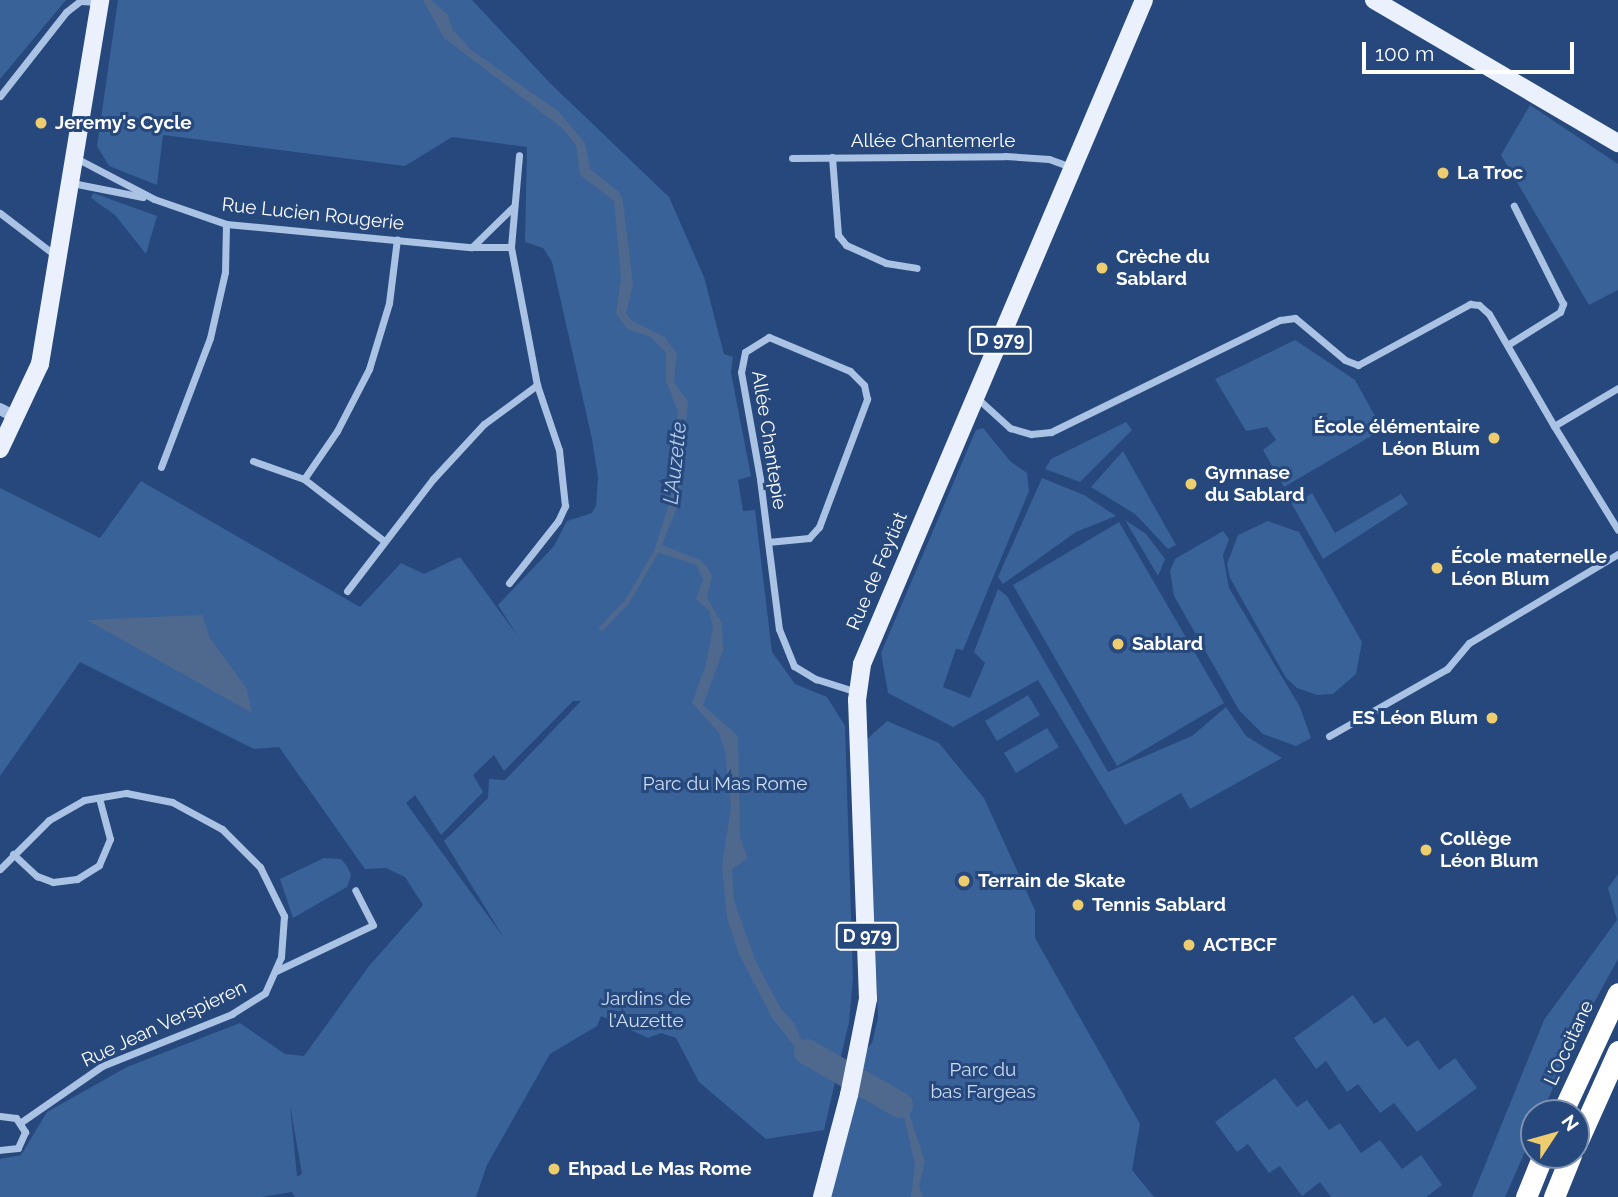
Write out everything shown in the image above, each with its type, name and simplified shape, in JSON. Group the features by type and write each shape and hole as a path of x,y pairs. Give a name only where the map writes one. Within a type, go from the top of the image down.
{"highway":[{"name":"L'Occitane","path":"1569,1099 1618,993"},
{"path":"1590,1114 1618,1051"},
{"path":"1526,1197 1537,1169"},
{"path":"1554,1197 1565,1169"}],"main road":[{"name":"Rue de Feytiat","path":"822,1197 857,1061 868,999 858,692 871,641 1144,0"},
{"path":"1374,0 1618,143"},
{"path":"0,449 17,418 40,364 100,1"}],"street":[{"path":"0,96 66,12 80,1 100,1"},
{"path":"509,583 565,506 559,450 537,385 511,247 519,155"},
{"name":"Allée Chantemerle","path":"792,158 1005,156 1049,159 1071,168"},
{"path":"832,157 838,235 846,245 887,264 917,268"},
{"name":"Rue Lucien Rougerie","path":"74,158 154,199 226,224 471,247 511,247"},
{"name":"Rue Lucien Rougerie","path":"70,183 154,199"},
{"path":"1508,344 1560,312 1563,304 1514,205"},
{"path":"471,247 513,206"},
{"path":"0,213 57,256"},
{"path":"162,467 210,338 225,272 226,224"},
{"path":"304,479 337,431 369,369 389,303 397,239"},
{"path":"975,396 1010,428 1031,434 1051,432 1289,318 1358,365 1470,304 1484,308 1508,344 1554,426 1618,530"},
{"name":"Allée Chantepie","path":"768,542 809,538 819,527 867,399 864,385 850,371 769,337 752,345 740,364 779,629 794,666 816,679 858,692"},
{"path":"347,592 383,540 484,424 537,385"},
{"path":"1554,426 1616,392"},
{"path":"0,409 17,418"},
{"path":"253,461 304,479 383,540"},
{"path":"1329,736 1447,669 1469,643 1618,554"},
{"name":"Rue Jean Verspieren","path":"0,869 50,820 84,800 127,793 172,802 222,829 260,867 285,916 281,957 265,993 232,1014 102,1066 21,1122"},
{"path":"13,854 37,876 53,882 77,879 99,864 110,839 99,798"},
{"path":"275,971 373,925 355,890"},
{"path":"0,1116 10,1115 21,1122 25,1132 22,1143 13,1150 0,1150"}],"green space":[{"path":"0,0 66,0 0,79"},
{"path":"118,0 472,0 551,84 669,197 704,277 724,354 733,357 731,373 751,476 738,480 743,511 755,510 772,652 795,684 827,697 845,726 853,979 849,1022 824,1130 766,1139 699,1082 676,1038 661,1033 648,1038 601,1016 597,1026 550,1054 487,1165 476,1197 295,1197 292,1192 262,1197 0,1197 0,1159 21,1155 47,1112 127,1067 240,1023 285,1054 304,1056 369,966 423,905 405,877 386,868 365,869 279,747 254,749 80,662 0,776 0,488 100,538 141,481 360,607 401,563 424,574 460,557 517,635 498,605 554,546 567,521 592,513 596,506 598,477 592,439 552,262 543,248 525,242 527,147 452,137 405,166 163,135 157,185 109,166 97,146","holes":["573,701 581,701 505,780 489,779 488,798 444,841 504,938 406,803 415,795 441,835 483,792 473,775 494,755 504,771","290,1105 302,1174 298,1176 297,1176"]},
{"path":"1530,105 1618,164 1618,290 1589,305 1501,155"},
{"path":"93,193 157,216 146,254 115,215 91,198"},
{"path":"1295,340 1355,380 1380,425 1373,435 1284,487 1263,450 1276,440 1267,427 1246,431 1215,379"},
{"path":"1126,422 1132,430 1080,482 1045,469 1051,459"},
{"path":"983,428 1011,462 1027,473 1029,491 963,650 956,649 943,687 970,698 985,663 974,652 998,589 1007,596 1108,772 1192,736 1226,707 1246,736 1282,758 1190,809 1181,793 1125,825 1038,680 953,727 888,693 881,653 976,430"},
{"path":"1123,451 1176,545 1168,549 1135,514 1091,487"},
{"path":"1042,478 1084,495 1116,516 1076,532 1003,584 998,577"},
{"path":"1312,493 1335,533 1401,494 1408,504 1323,559 1289,499 1299,501"},
{"path":"1125,520 1146,534 1165,559 1158,576"},
{"name":"Sablard","path":"1268,521 1299,532 1362,642 1356,674 1333,694 1317,695 1297,688 1286,678 1230,578 1227,564 1238,535"},
{"name":"Sablard","path":"1119,522 1224,703 1117,766 1013,585"},
{"path":"1223,531 1229,539 1223,555 1229,588 1300,707 1311,738 1296,746 1263,734 1239,710 1174,596 1170,571 1175,559"},
{"path":"1028,695 1040,715 997,741 985,721"},
{"name":"Parc du bas Fargeas","path":"887,721 939,743 984,798 1035,910 1035,938 1140,1124 1132,1170 1154,1197 829,1197 863,1054 872,1043 878,1018 867,739"},
{"path":"1047,728 1059,747 1016,773 1004,753"},
{"path":"324,858 341,859 347,866 351,875 347,887 293,918 280,879"},
{"path":"1618,874 1618,959 1573,1041 1548,1099 1520,1099 1520,1163 1505,1197 1472,1197 1544,1020 1617,920 1608,888"},
{"path":"1353,995 1374,1024 1385,1017 1407,1047 1418,1040 1439,1070 1455,1058 1477,1088 1417,1132 1394,1103 1380,1113 1358,1084 1347,1092 1326,1061 1316,1069 1294,1038"},
{"path":"1275,1078 1297,1107 1307,1100 1329,1130 1340,1123 1361,1153 1380,1140 1402,1169 1421,1155 1442,1185 1426,1197 1331,1197 1320,1182 1302,1196 1280,1166 1269,1173 1248,1144 1237,1152 1215,1122"}],"water":[{"path":"423,0 431,0 448,15 453,30 471,50 558,111 585,143 590,169 619,192 623,201 633,285 626,313 631,320 665,337 677,354 674,382 688,401 679,502 662,545 700,560 708,568 712,576 707,598 722,623 723,651 703,705 738,736 740,838 748,858 732,869 734,901 756,962 781,1009 794,1023 805,1048 839,1066 837,1072 807,1062 772,1018 739,954 727,918 722,866 731,807 725,752 719,733 692,703 706,664 713,627 709,611 696,599 703,579 696,565 654,551 669,504 678,412 666,381 666,353 651,337 627,329 616,313 621,278 614,201 580,175 576,145 562,128 444,38"},
{"path":"202,615 210,638 247,689 252,713 87,620"},
{"path":"872,1085 895,1096 908,1110 925,1161 919,1186 923,1197 911,1197 915,1165 904,1116 889,1100 871,1091"}],"waterway":[{"path":"601,628 627,601 657,549"},
{"name":"L'Auzette","path":"807,1052 900,1105"}],"place":[{"name":"Jeremy's Cycle","path":"41,123"},
{"name":"La Troc","path":"1443,173"},
{"name":"Crèche du Sablard","path":"1102,268"},
{"name":"École élémentaire Léon Blum","path":"1494,438"},
{"name":"Gymnase du Sablard","path":"1191,484"},
{"name":"École maternelle Léon Blum","path":"1437,568"},
{"name":"Sablard","path":"1118,644"},
{"name":"ES Léon Blum","path":"1492,718"},
{"name":"Collège Léon Blum","path":"1426,850"},
{"name":"Terrain de Skate","path":"964,881"},
{"name":"Tennis Sablard","path":"1078,905"},
{"name":"ACTBCF","path":"1189,945"},
{"name":"Ehpad Le Mas Rome","path":"554,1169"}],"park label":[{"name":"Parc du Mas Rome","path":"725,784"},
{"name":"Jardins de l'Auzette","path":"646,1010"}]}
